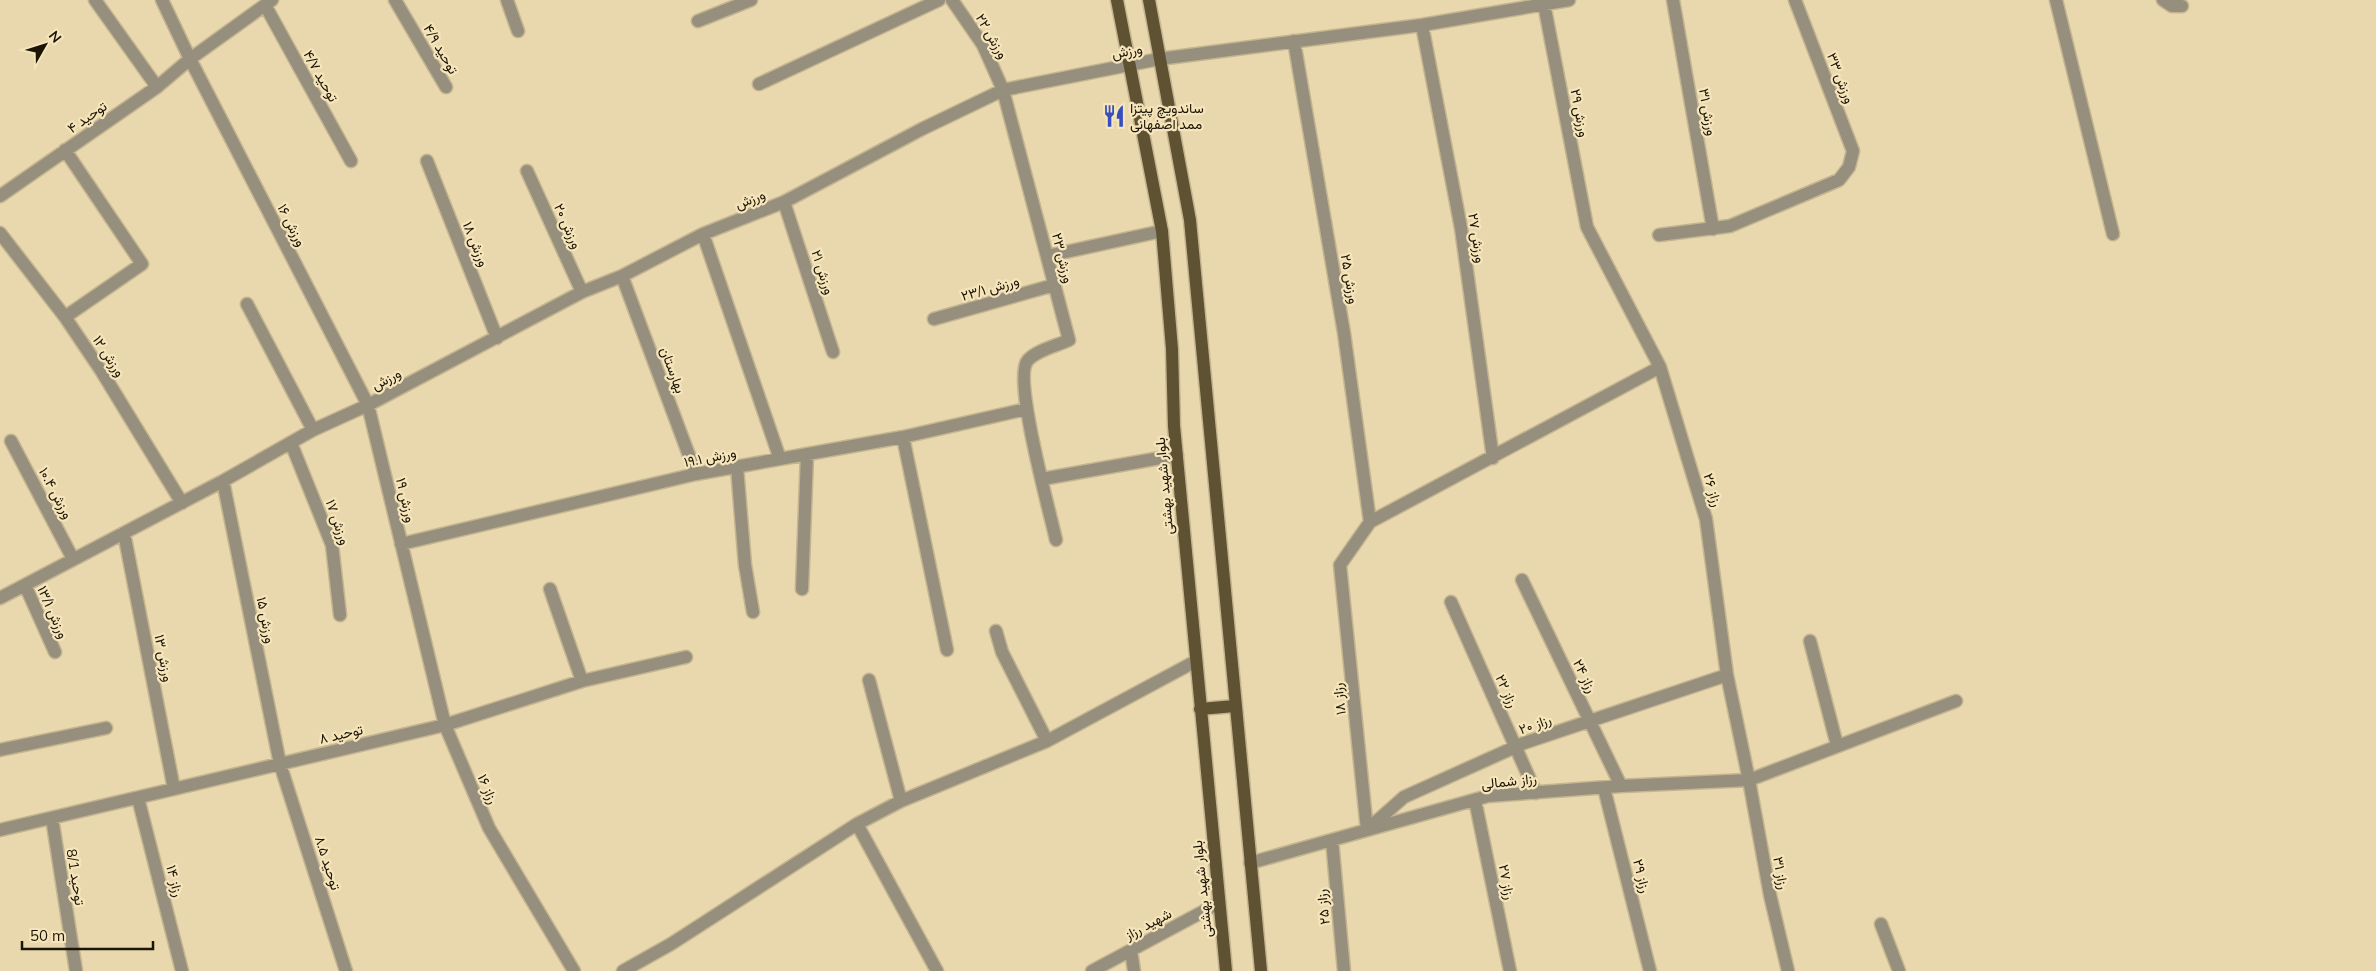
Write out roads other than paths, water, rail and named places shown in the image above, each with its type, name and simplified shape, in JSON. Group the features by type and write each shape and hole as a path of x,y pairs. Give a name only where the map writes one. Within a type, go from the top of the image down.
{"main road":[{"name":"بلوار شهید بهشتی","path":"1117,0 1162,231 1172,349 1177,455 1226,971"},
{"path":"1149,0 1190,220 1261,971"},
{"path":"1200,709 1235,706"}],"street":[{"path":"95,0 157,87"},
{"name":"ورزش ۱۶","path":"162,0 190,59 368,405"},
{"name":"توحید ۴/۹","path":"395,0 446,87"},
{"path":"507,0 518,31"},
{"path":"698,21 751,0"},
{"path":"759,84 939,0"},
{"name":"ورزش ۲۲","path":"952,0 983,45 1003,90"},
{"name":"ورزش","path":"0,598 223,481 313,430 368,405 582,292 622,276 703,234 784,202 1003,90 1159,59 1246,50 1294,41 1422,25 1568,0"},
{"name":"ورزش ۳۱","path":"1673,0 1713,229"},
{"name":"ورزش ۳۳","path":"1713,229 1730,226 1839,180 1849,167 1853,152 1795,0"},
{"path":"2056,0 2112,234"},
{"path":"2163,0 2172,6 2182,6"},
{"name":"توحید ۴","path":"0,196 157,87 190,59 268,2"},
{"name":"توحید ۴/۷","path":"268,2 352,161"},
{"name":"ورزش ۲۹","path":"1544,4 1587,227"},
{"name":"ورزش ۲۷","path":"1422,25 1461,228 1493,458"},
{"name":"ورزش ۲۵","path":"1294,41 1344,333 1370,522"},
{"name":"ورزش ۲۳","path":"1003,90 1069,340 1037,353 1027,361 1022,372 1026,409"},
{"path":"65,150 142,264 65,317"},
{"name":"ورزش ۱۸","path":"427,162 497,338"},
{"name":"ورزش ۲۰","path":"528,171 582,292"},
{"name":"ورزش ۲۱","path":"784,202 833,352"},
{"name":"رزاز ۲۶","path":"1587,227 1660,367 1706,519 1727,674 1749,780"},
{"path":"1659,235 1713,229"},
{"path":"1047,256 1162,231"},
{"name":"ورزش ۱۲","path":"0,233 65,317 102,372 182,503"},
{"path":"703,234 780,459"},
{"name":"بهارستان","path":"622,276 696,474"},
{"name":"ورزش ۲۳/۱","path":"934,319 1054,285"},
{"path":"247,304 313,430"},
{"path":"1370,522 1493,458 1660,367"},
{"name":"ورزش ۱۹","path":"368,405 415,601"},
{"path":"1026,409 1056,540"},
{"name":"ورزش ۱۹.۱","path":"401,544 696,474 903,437 1026,409"},
{"path":"903,437 946,650"},
{"name":"ورزش ۱۰.۴","path":"11,441 73,559"},
{"name":"ورزش ۱۷","path":"291,443 332,545 340,615"},
{"path":"802,589 807,454"},
{"path":"1042,479 1177,455"},
{"path":"737,467 745,565 753,612"},
{"name":"ورزش ۱۵","path":"223,481 280,764"},
{"name":"رزاز ۱۸","path":"1367,830 1340,565 1370,522"},
{"name":"ورزش ۱۳","path":"124,533 174,789"},
{"name":"رزاز ۲۴","path":"1522,580 1621,786"},
{"name":"ورزش ۱۳/۱","path":"24,585 55,652"},
{"path":"550,589 582,681"},
{"name":"رزاز ۱۶","path":"415,601 445,726 489,828 574,971"},
{"name":"رزاز ۲۲","path":"1451,602 1536,793"},
{"path":"996,631 1002,652 1047,741"},
{"path":"1810,641 1837,745"},
{"name":"توحید ۸","path":"0,830 445,726 582,681 686,657"},
{"path":"623,971 671,944 857,824 901,801 1047,741 1196,661"},
{"name":"رزاز ۲۰","path":"1367,830 1404,797 1516,747 1727,674"},
{"path":"869,680 901,801"},
{"name":"رزاز شمالی","path":"1250,863 1488,796 1621,786 1749,780 1956,701"},
{"path":"0,750 106,728"},
{"name":"توحید ۸.۵","path":"280,764 346,971"},
{"name":"رزاز ۳۱","path":"1749,780 1770,895 1788,971"},
{"name":"رزاز ۲۹","path":"1604,788 1650,971"},
{"name":"رزاز ۱۴","path":"138,798 182,971"},
{"name":"رزاز ۲۷","path":"1475,800 1510,971"},
{"name":"توحید 8/1","path":"52,818 76,971"},
{"path":"857,824 937,971"},
{"name":"رزاز ۲۵","path":"1332,840 1344,971"},
{"name":"شهید رزاز","path":"1092,971 1219,902"},
{"path":"1882,924 1900,971"},
{"path":"1131,950 1134,971"}],"place":[{"name":"ساندویچ پیتزا ممد اصفهانی","path":"1114,116"}]}
